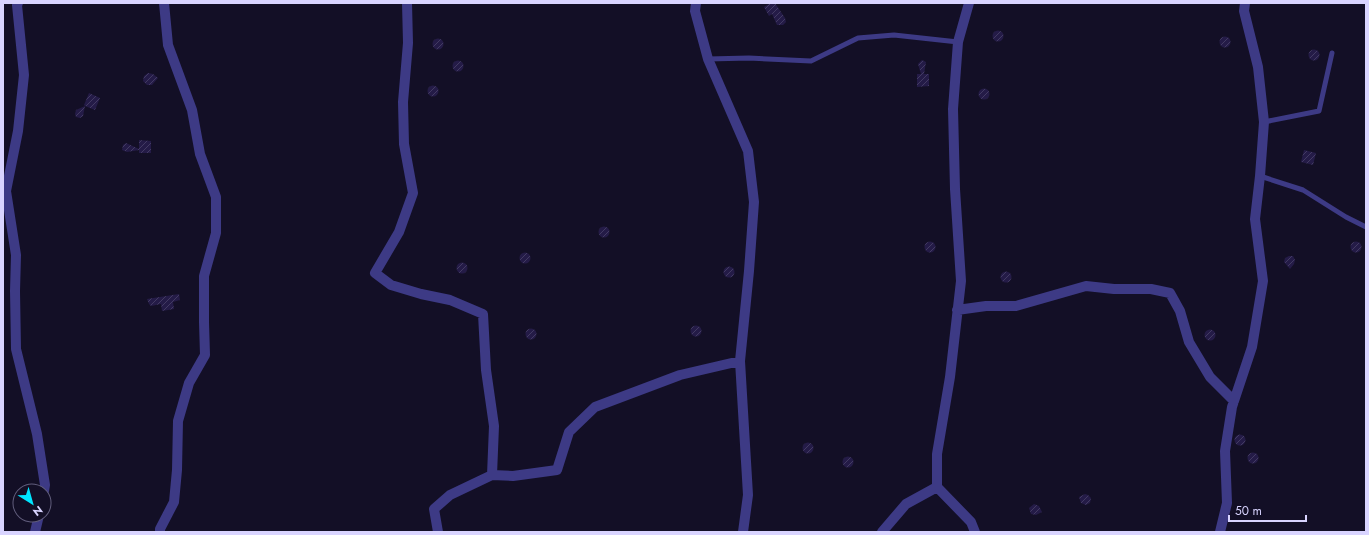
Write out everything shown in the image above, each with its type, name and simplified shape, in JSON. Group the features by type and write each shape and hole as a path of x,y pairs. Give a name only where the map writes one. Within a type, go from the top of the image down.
{"street":[{"path":"18,3 17,6 24,75 18,131 6,191 16,255 16,349 37,434 45,483"},
{"path":"160,532 160,529 174,502 178,421 189,383 206,354 204,276 216,233 216,198 200,154 192,110 168,45 164,3"},
{"path":"407,3 408,43 403,102 404,144 413,193 400,232 375,273 391,285 421,294 450,300 483,314 486,370 494,426 492,475"},
{"path":"696,3 694,11 708,59 748,151 754,202 740,361 748,495 743,532"},
{"path":"969,3 958,42 953,109 955,189 960,282 950,376 937,454 937,487 971,522 975,532"},
{"path":"1220,532 1227,503 1225,451 1232,407 1252,347 1263,281 1255,219 1264,122 1258,67 1244,11 1245,3"},
{"path":"957,310 986,306 1016,306 1086,286 1114,289 1151,289 1170,293 1180,311 1189,342 1210,377 1234,401"},
{"path":"438,532 434,509 450,495 492,475 513,476 557,470 569,432 595,407 680,375 740,361"},
{"path":"882,532 906,504 937,487"}],"lane":[{"path":"708,59 749,58 811,61 858,38 894,35 958,42"},
{"path":"1264,122 1319,111 1332,53"},
{"path":"1260,176 1303,190 1346,217 1366,227"}],"building":[{"path":"768,3 775,3 785,18 786,22 783,25 777,25 772,14 769,16 764,7 769,4"},
{"path":"996,31 1000,31 1002,32 1002,40 996,41 993,38 993,34"},
{"path":"1223,37 1227,37 1229,38 1229,46 1223,47 1220,44 1220,40"},
{"path":"436,39 440,39 442,40 442,48 436,49 433,46 433,42"},
{"path":"1312,50 1316,50 1318,51 1318,59 1312,60 1309,57 1309,53"},
{"path":"922,60 926,62 924,74 929,74 929,86 917,87 917,74 921,74 918,64"},
{"path":"456,61 460,61 462,62 462,70 456,71 453,68 453,64"},
{"path":"148,73 153,74 158,78 152,85 147,85 143,81 144,76"},
{"path":"431,86 435,86 437,87 437,95 431,96 428,93 428,89"},
{"path":"982,89 986,89 988,90 988,98 982,99 979,96 979,92"},
{"path":"89,93 100,98 95,110 84,105"},
{"path":"85,106 83,116 80,118 76,117 76,110"},
{"path":"139,140 151,141 151,153 139,153 139,150 127,152 122,150 123,145 126,143 139,149"},
{"path":"1304,150 1316,153 1313,165 1301,162"},
{"path":"602,227 606,227 608,228 608,236 602,237 599,234 599,230"},
{"path":"928,242 932,242 934,243 934,251 928,252 925,249 925,245"},
{"path":"1354,242 1358,242 1360,243 1360,251 1354,252 1351,249 1351,245"},
{"path":"523,253 527,253 529,254 529,262 523,263 520,260 520,256"},
{"path":"1293,256 1295,260 1290,269 1284,262 1285,258"},
{"path":"460,263 464,263 466,264 466,272 460,273 457,270 457,266"},
{"path":"727,267 731,267 733,268 733,276 727,277 724,274 724,270"},
{"path":"1004,272 1008,272 1010,273 1010,281 1004,282 1001,279 1001,275"},
{"path":"179,294 180,300 173,302 174,309 162,311 161,304 151,306 147,299"},
{"path":"694,326 698,326 700,327 700,335 694,336 691,333 691,329"},
{"path":"529,329 533,329 535,330 535,338 529,339 526,336 526,332"},
{"path":"1208,330 1212,330 1214,331 1214,339 1208,340 1205,337 1205,333"},
{"path":"1240,434 1244,436 1246,440 1244,444 1240,446 1236,444 1234,440 1236,436"},
{"path":"806,443 810,443 812,444 812,452 806,453 803,450 803,446"},
{"path":"1253,452 1257,454 1259,458 1257,462 1253,464 1249,462 1247,458 1249,454"},
{"path":"846,457 850,457 852,458 852,466 846,467 843,464 843,460"},
{"path":"1085,494 1091,498 1090,503 1086,505 1081,503 1079,497"},
{"path":"1034,504 1039,506 1042,512 1036,515 1031,514 1029,508"}]}
